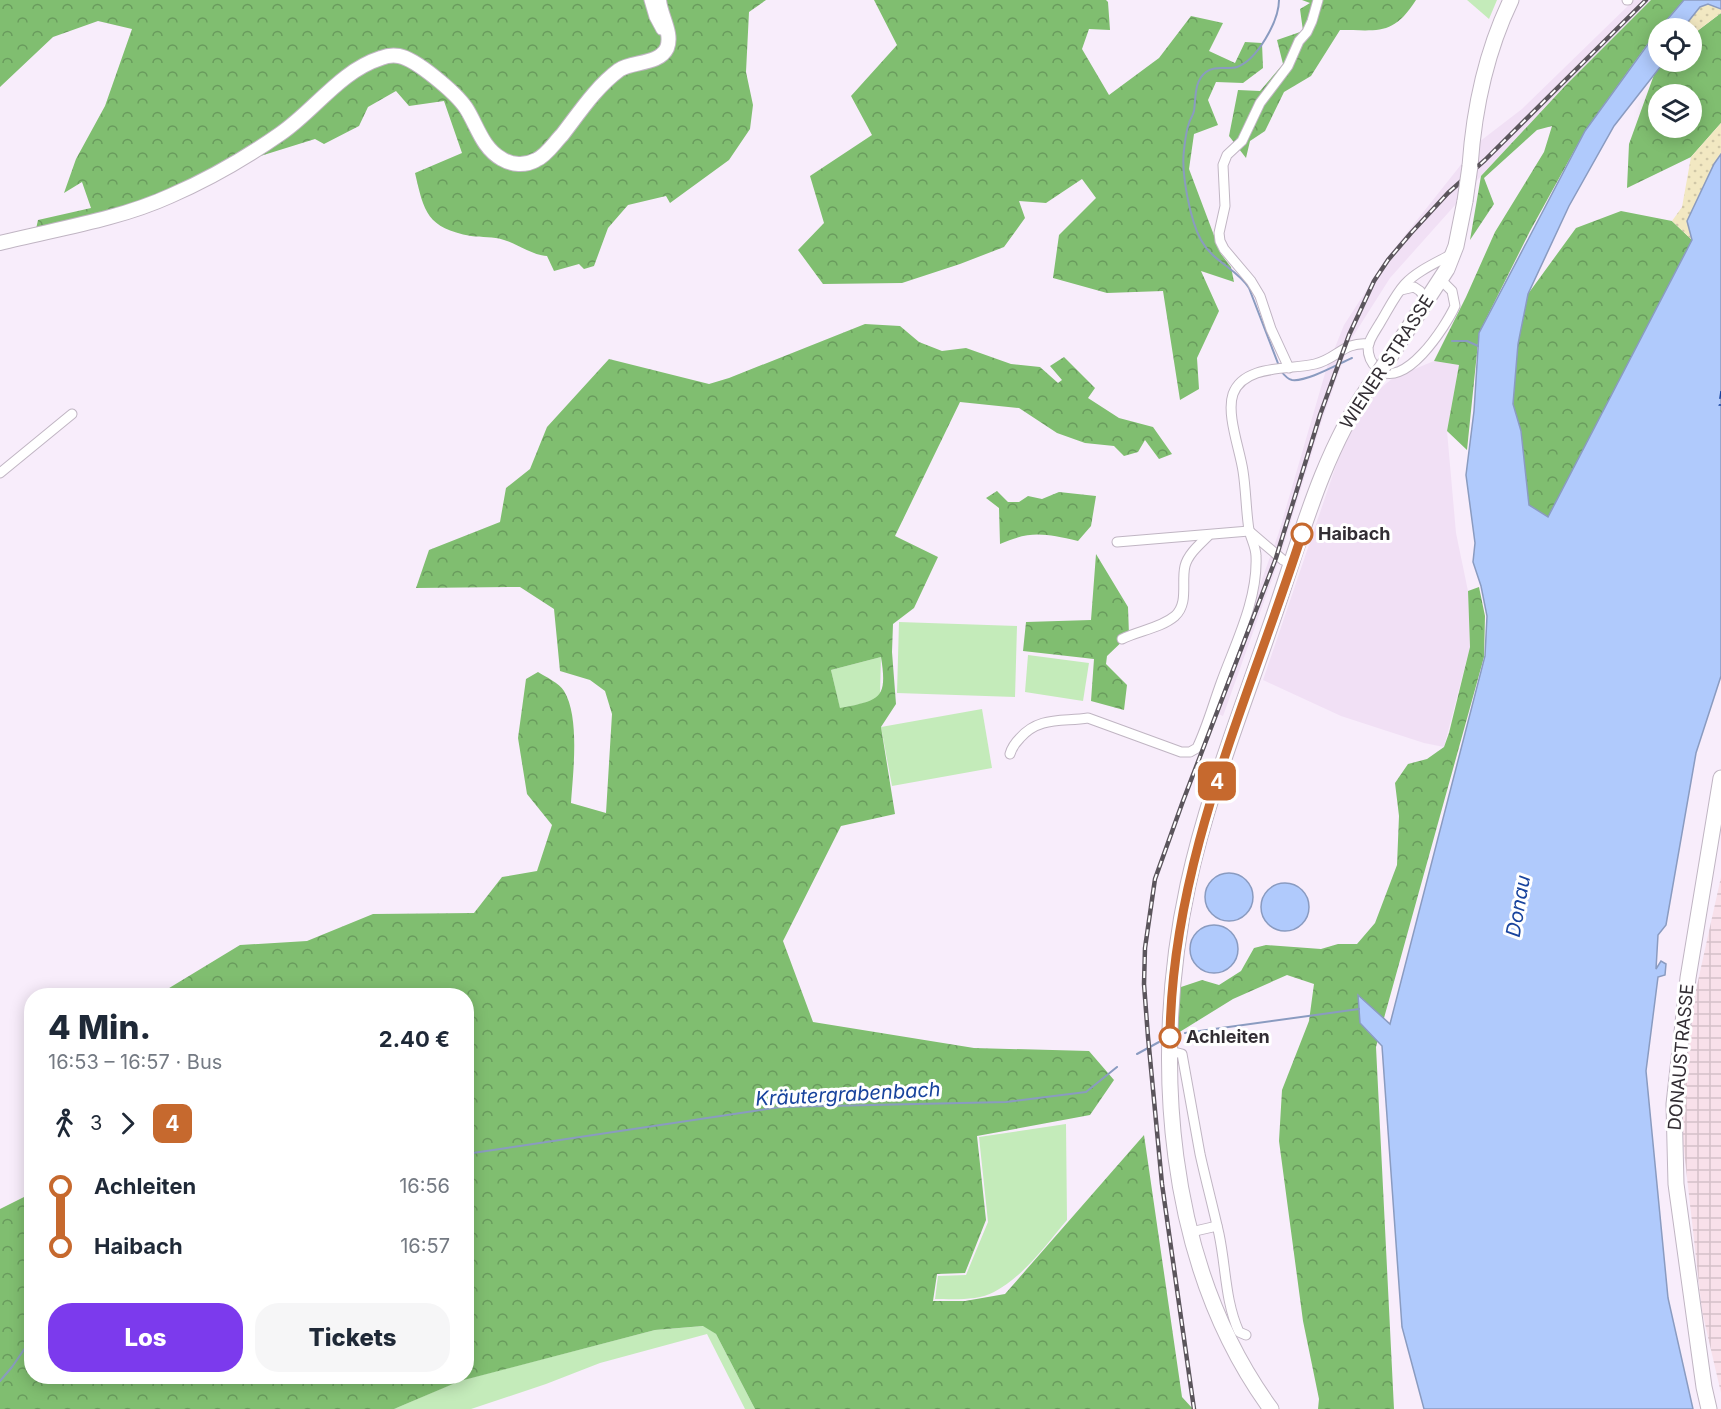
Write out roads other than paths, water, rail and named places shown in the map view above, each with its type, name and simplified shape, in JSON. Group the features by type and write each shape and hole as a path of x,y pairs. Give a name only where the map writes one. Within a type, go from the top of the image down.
{"main road":[{"path":"0,243 120,214 169,197 212,175 280,134 354,71 375,60 391,56 406,58 453,93 465,107 482,139 500,158 519,164 534,162 547,152 619,70 631,64 654,59 663,53 668,43 659,0"},
{"name":"WIENER STRASSE","path":"1271,1409 1243,1367 1213,1305 1191,1232 1174,1134 1170,1051 1174,969 1179,931 1196,849 1223,762 1326,465 1352,411 1441,280 1454,253 1465,201 1480,89 1511,0"},
{"name":"DONAUSTRASSE","path":"1709,1409 1682,1238 1676,1184 1674,1104 1688,978 1721,778"}],"street":[{"path":"650,0 654,17 662,30 666,28"},
{"path":"1286,369 1260,296 1220,241 1219,233 1225,206 1223,165 1227,155 1242,141 1260,103 1288,66 1299,41 1307,32 1318,0"},
{"path":"1441,280 1452,291 1455,306 1428,348 1414,363 1395,372 1383,372 1370,359 1369,344 1399,291 1419,273 1454,253"},
{"path":"1399,291 1414,287 1427,301"},
{"path":"1010,754 1012,747 1026,732 1039,723 1088,718 1181,752 1194,750 1205,728 1254,589 1257,570 1256,552 1249,531 1243,472 1231,412 1233,395 1244,380 1262,371 1319,363 1349,345 1369,344"},
{"path":"0,473 72,414"},
{"path":"1117,542 1249,531 1283,560 1293,564"},
{"path":"1122,639 1174,616 1183,600 1185,564 1208,536"},
{"path":"1170,1051 1182,1054 1227,1276 1228,1301 1239,1332 1246,1335"},
{"path":"1191,1232 1217,1226"},
{"path":"1213,1305 1228,1301"}],"water":[{"path":"1684,0 1721,0 1721,9 1708,4 1700,7 1691,18 1669,18"},
{"name":"Donau","path":"1648,44 1648,72 1656,72 1614,126 1569,206 1528,294 1518,344 1513,404 1521,431 1529,505 1548,517 1692,240 1687,221 1721,154 1721,676 1696,753 1666,925 1658,935 1656,969 1661,961 1666,964 1665,975 1658,977 1646,1071 1668,1298 1693,1409 1424,1409 1402,1327 1382,1046 1360,1023 1358,995 1390,1024 1485,656 1487,616 1473,562 1475,543 1466,475 1474,411 1479,333 1585,131"},
{"path":"1224,873 1234,873 1246,880 1253,892 1253,902 1246,914 1234,921 1224,921 1209,910 1205,902 1205,892 1216,877"},
{"path":"1280,883 1290,883 1302,890 1309,902 1309,912 1302,924 1290,931 1280,931 1265,920 1261,912 1261,902 1272,887"},
{"path":"1209,925 1219,925 1231,932 1238,944 1238,954 1231,966 1219,973 1209,973 1194,962 1190,954 1190,944 1201,929"}],"waterway":[{"name":"Haibach","path":"1279,0 1271,29 1252,57 1237,67 1209,70 1199,80 1194,111 1186,133 1183,160 1190,209 1201,240 1211,254 1238,275 1249,288 1279,366"},
{"name":"Haibach","path":"1452,341 1467,341 1478,346"},
{"name":"Haibach","path":"1281,371 1289,379 1298,380 1314,376 1352,358"},
{"name":"Kräutergrabenbach","path":"1185,1033 1359,1009"},
{"name":"Kräutergrabenbach","path":"1137,1054 1159,1042"},
{"name":"Kräutergrabenbach","path":"474,1153 781,1107 1006,1102 1086,1092 1117,1067"},
{"name":"Kräutergrabenbach","path":"0,1381 24,1350"}],"railway":[{"path":"1194,1409 1162,1184 1144,984 1145,948 1155,879 1276,558 1320,415 1349,335 1374,281 1388,260 1448,193 1485,160 1646,0"}],"place":[{"name":"Haibach","path":"1302,534"},
{"name":"Achleiten","path":"1170,1037"}]}
